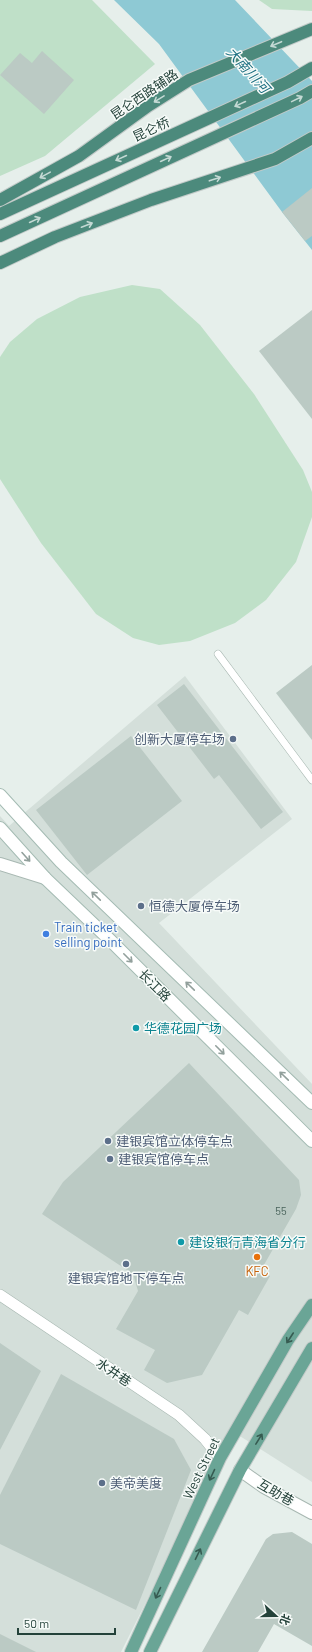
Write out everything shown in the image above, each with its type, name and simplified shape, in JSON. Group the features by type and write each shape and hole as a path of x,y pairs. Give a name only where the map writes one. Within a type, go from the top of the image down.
{"highway":[{"name":"昆仑西路辅路","path":"0,200 79,156 148,106 189,80 312,29"},
{"name":"昆仑桥","path":"0,214 288,82 312,68"},
{"path":"0,236 312,91"},
{"path":"0,263 55,237 151,200 274,159 312,138"}],"main road":[{"name":"长江路","path":"0,794 61,862 312,1103"},
{"name":"长江路","path":"0,828 45,878 110,940 312,1141"},
{"path":"0,864 45,878"},
{"name":"West Street","path":"131,1652 220,1458 288,1340 312,1305"},
{"path":"150,1652 240,1470 312,1348"},
{"name":"互助巷","path":"240,1470 264,1486 312,1512"}],"street":[{"name":"水井巷","path":"0,1295 179,1415 205,1439 220,1458"}],"lane":[{"path":"218,654 312,780"}],"shaded area":[{"path":"185,676 292,819 159,923 312,1084 312,1482 235,1433 212,1470 121,1652 0,1652 0,816 9,826"}],"green space":[{"path":"0,0 92,0 155,64 45,156 0,176"},
{"path":"259,0 312,0 312,11 272,9"},
{"path":"132,285 160,289 200,325 254,394 303,470 312,492 312,517 296,562 266,600 235,623 190,641 159,645 133,638 96,614 41,543 0,479 0,357 10,342 37,319 80,297"}],"water":[{"name":"大南川河","path":"114,0 235,0 312,81 312,250 282,212 159,44"}],"building":[{"path":"42,51 74,80 44,114 0,75 20,53 32,63"},
{"path":"312,188 312,236 305,241 282,212"},
{"path":"312,310 312,419 259,351"},
{"path":"312,665 312,740 276,693"},
{"path":"184,684 283,812 261,829 219,775 214,779 157,705"},
{"path":"131,736 182,801 87,875 36,810"},
{"name":"建设银行青海省分行","path":"189,1063 299,1180 301,1195 296,1209 261,1270 270,1276 248,1315 239,1310 202,1375 167,1383 144,1370 155,1350 116,1329 138,1291 133,1274 42,1214 63,1182"},
{"path":"0,1343 41,1371 0,1450"},
{"path":"61,1374 174,1439 191,1470 136,1610 0,1544 0,1495"},
{"path":"292,1532 312,1544 312,1646 274,1624 258,1652 202,1652 266,1539 273,1534"},
{"path":"0,1634 36,1652 0,1652"}],"place":[{"name":"创新大厦停车场","path":"233,739"},
{"name":"恒德大厦停车场","path":"141,906"},
{"name":"Train ticket selling point","path":"46,934"},
{"name":"华德花园广场","path":"136,1028"},
{"name":"建银宾馆立体停车点","path":"108,1141"},
{"name":"建银宾馆停车点","path":"110,1159"},
{"name":"建设银行青海省分行","path":"181,1242"},
{"name":"KFC","path":"257,1257"},
{"name":"建银宾馆地下停车点","path":"126,1264"},
{"name":"美帝美度","path":"102,1483"}]}
